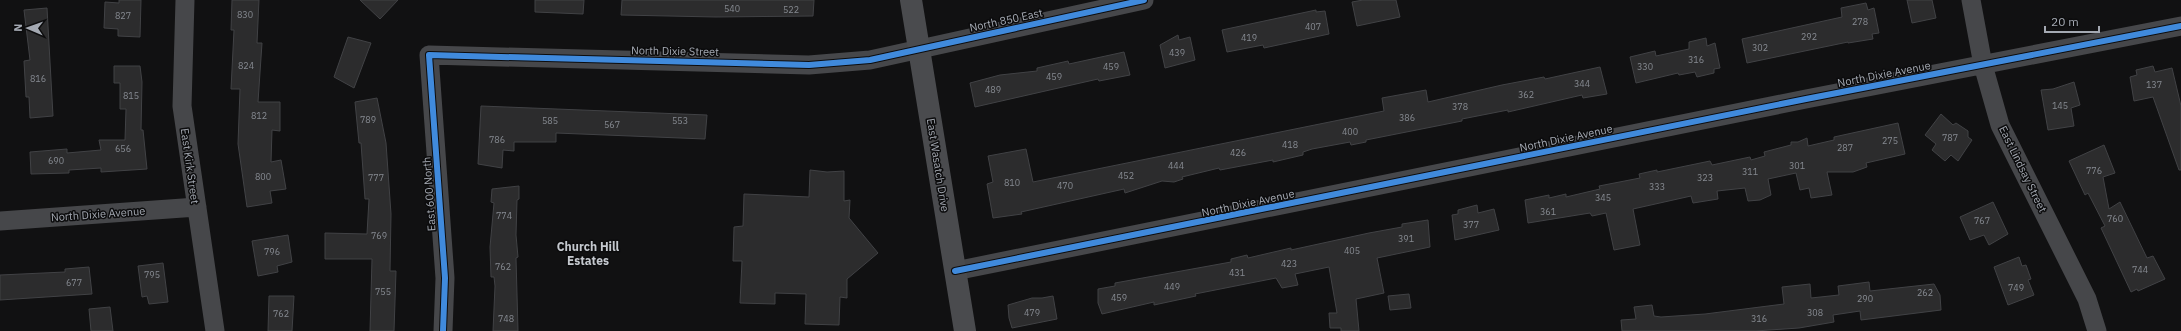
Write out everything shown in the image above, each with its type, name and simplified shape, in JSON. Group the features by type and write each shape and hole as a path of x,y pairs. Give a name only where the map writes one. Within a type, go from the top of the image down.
{"street":[{"name":"East Kirk Street","path":"185,0 181,98 215,331"},
{"name":"East Wasatch Drive","path":"910,0 920,50 965,331"},
{"name":"North 850 East","path":"920,50 1144,0"},
{"name":"East Lindsay Street","path":"1971,0 1983,65 2000,125 2087,299 2098,331"},
{"name":"North Dixie Avenue","path":"955,271 2181,26"},
{"name":"North Dixie Street","path":"429,55 809,65 870,60 920,50"},
{"name":"East 600 North","path":"429,55 445,278 443,331"},
{"name":"North Dixie Avenue","path":"0,221 196,207"}],"building":[{"path":"119,0 141,0 140,37 118,36 118,29 104,28 105,2 119,3"},
{"path":"232,0 259,0 257,43 262,43 258,102 280,102 280,131 272,130 271,162 281,160 286,189 270,191 272,203 247,207 238,144 240,89 231,89 234,30 231,30"},
{"path":"360,0 398,0 380,19"},
{"path":"535,0 584,0 583,14 535,12"},
{"path":"622,0 814,0 813,16 716,17 621,15"},
{"path":"1363,0 1396,0 1400,17 1357,26 1352,2"},
{"path":"1907,0 1932,0 1936,18 1912,23"},
{"path":"1866,3 1868,10 1874,8 1879,33 1872,34 1873,39 1848,42 1747,63 1742,39 1842,17 1841,8"},
{"path":"47,8 53,116 30,118 29,97 26,97 24,61 30,60 24,10"},
{"path":"1316,10 1316,12 1325,11 1329,34 1264,48 1263,45 1227,52 1222,30"},
{"path":"1178,35 1179,40 1190,37 1195,60 1165,68 1160,45"},
{"path":"348,37 371,43 354,88 334,77"},
{"path":"1706,38 1707,46 1715,43 1720,68 1714,69 1714,73 1697,77 1695,72 1679,75 1678,73 1636,83 1630,57 1655,51 1656,56 1689,49 1689,42"},
{"path":"1124,52 1130,75 1099,81 1098,79 975,107 970,83 1000,75 1037,71 1037,68 1068,61 1069,64"},
{"path":"114,66 140,66 142,82 141,130 143,130 147,169 101,172 101,168 69,170 69,173 31,174 30,152 67,149 67,153 101,150 99,140 125,140 126,109 120,109 120,83 114,83"},
{"path":"2153,66 2155,72 2172,68 2181,106 2181,170 2179,170 2153,97 2134,101 2130,77 2137,75 2136,70"},
{"path":"1600,67 1607,94 1583,98 1582,95 1508,112 1508,110 1462,119 1462,121 1366,140 1366,142 1351,145 1350,142 1312,149 1303,152 1303,155 1273,162 1273,160 1220,170 1219,168 1182,177 1183,179 1174,182 1162,181 1125,193 1124,189 1021,212 1022,214 993,218 987,184 993,182 988,156 1026,149 1033,182 1384,111 1382,98 1426,90 1428,102 1502,85 1544,77 1545,79"},
{"path":"2074,82 2080,105 2071,108 2074,126 2048,130 2041,90 2053,89"},
{"path":"377,98 386,143 391,214 390,271 396,271 394,331 370,331 372,259 325,259 325,233 367,234 369,199 365,199 361,143 359,143 355,102"},
{"path":"481,106 707,115 705,139 556,133 556,142 514,142 514,151 503,150 502,168 478,164"},
{"path":"1941,114 1953,125 1956,123 1968,131 1968,137 1972,140 1958,161 1951,155 1945,161 1932,150 1936,144 1925,135"},
{"path":"1898,123 1905,154 1866,163 1867,167 1853,172 1827,172 1832,195 1811,198 1809,188 1800,190 1796,173 1768,179 1771,195 1760,200 1748,201 1745,188 1717,191 1718,199 1693,203 1691,196 1633,209 1640,245 1614,250 1606,213 1592,216 1590,213 1528,223 1525,200 1549,195 1549,198 1566,194 1566,197 1600,189 1599,186 1640,178 1639,174 1657,170 1657,172 1710,161 1712,165 1750,157 1751,160 1765,156 1764,152 1791,145 1791,142 1798,142 1807,138 1808,146 1834,140 1834,137"},
{"path":"2104,145 2115,173 2103,177 2109,209 2120,202 2147,258 2153,256 2165,279 2138,291 2137,289 2131,292 2101,228 2105,226 2088,193 2085,195 2069,161"},
{"path":"810,170 827,172 844,171 844,201 850,200 849,218 878,253 847,279 847,298 840,297 839,325 805,324 806,294 775,293 775,304 740,303 742,261 733,261 734,227 743,226 744,194 809,197"},
{"path":"519,186 516,235 518,257 516,258 518,331 493,331 495,286 494,277 491,277 490,247 494,203 491,202 492,189"},
{"path":"1993,202 2008,234 1989,245 1984,235 1970,240 1960,217"},
{"path":"1477,205 1478,213 1494,209 1499,230 1455,240 1452,215 1458,214 1458,210"},
{"path":"1428,220 1430,247 1377,258 1384,293 1356,299 1359,331 1341,331 1341,328 1330,328 1329,313 1337,313 1329,267 1295,274 1298,285 1282,288 1276,278 1195,294 1196,296 1154,305 1154,302 1102,314 1098,303 1098,289 1115,286 1115,283 1231,262 1231,259 1247,255 1248,258 1291,248 1291,250 1402,227 1402,224"},
{"path":"288,235 292,262 277,266 278,272 258,276 252,241"},
{"path":"2019,257 2022,266 2026,265 2031,279 2028,280 2034,295 2008,305 1994,267"},
{"path":"163,263 168,302 149,304 147,296 142,297 138,266"},
{"path":"89,267 92,294 0,300 0,275 65,272 65,269"},
{"path":"1869,282 1870,291 1934,284 1940,295 1941,310 1861,320 1860,311 1833,315 1834,322 1799,328 1755,331 1622,331 1621,320 1636,319 1634,307 1652,305 1654,316 1661,317 1705,314 1784,304 1782,287 1810,284 1811,298 1839,295 1838,286"},
{"path":"1409,294 1411,308 1390,310 1388,296"},
{"path":"269,296 294,296 292,331 268,331"},
{"path":"1053,296 1057,319 1012,328 1009,318 1008,305 1032,298"},
{"path":"110,307 113,331 91,331 89,309"}],"cycle path":[{"path":"443,331 445,278 429,55 809,65 870,60 1144,0"},
{"path":"955,271 1806,99 2181,26"}],"district":[{"name":"Church Hill Estates","path":"588,254"}]}
